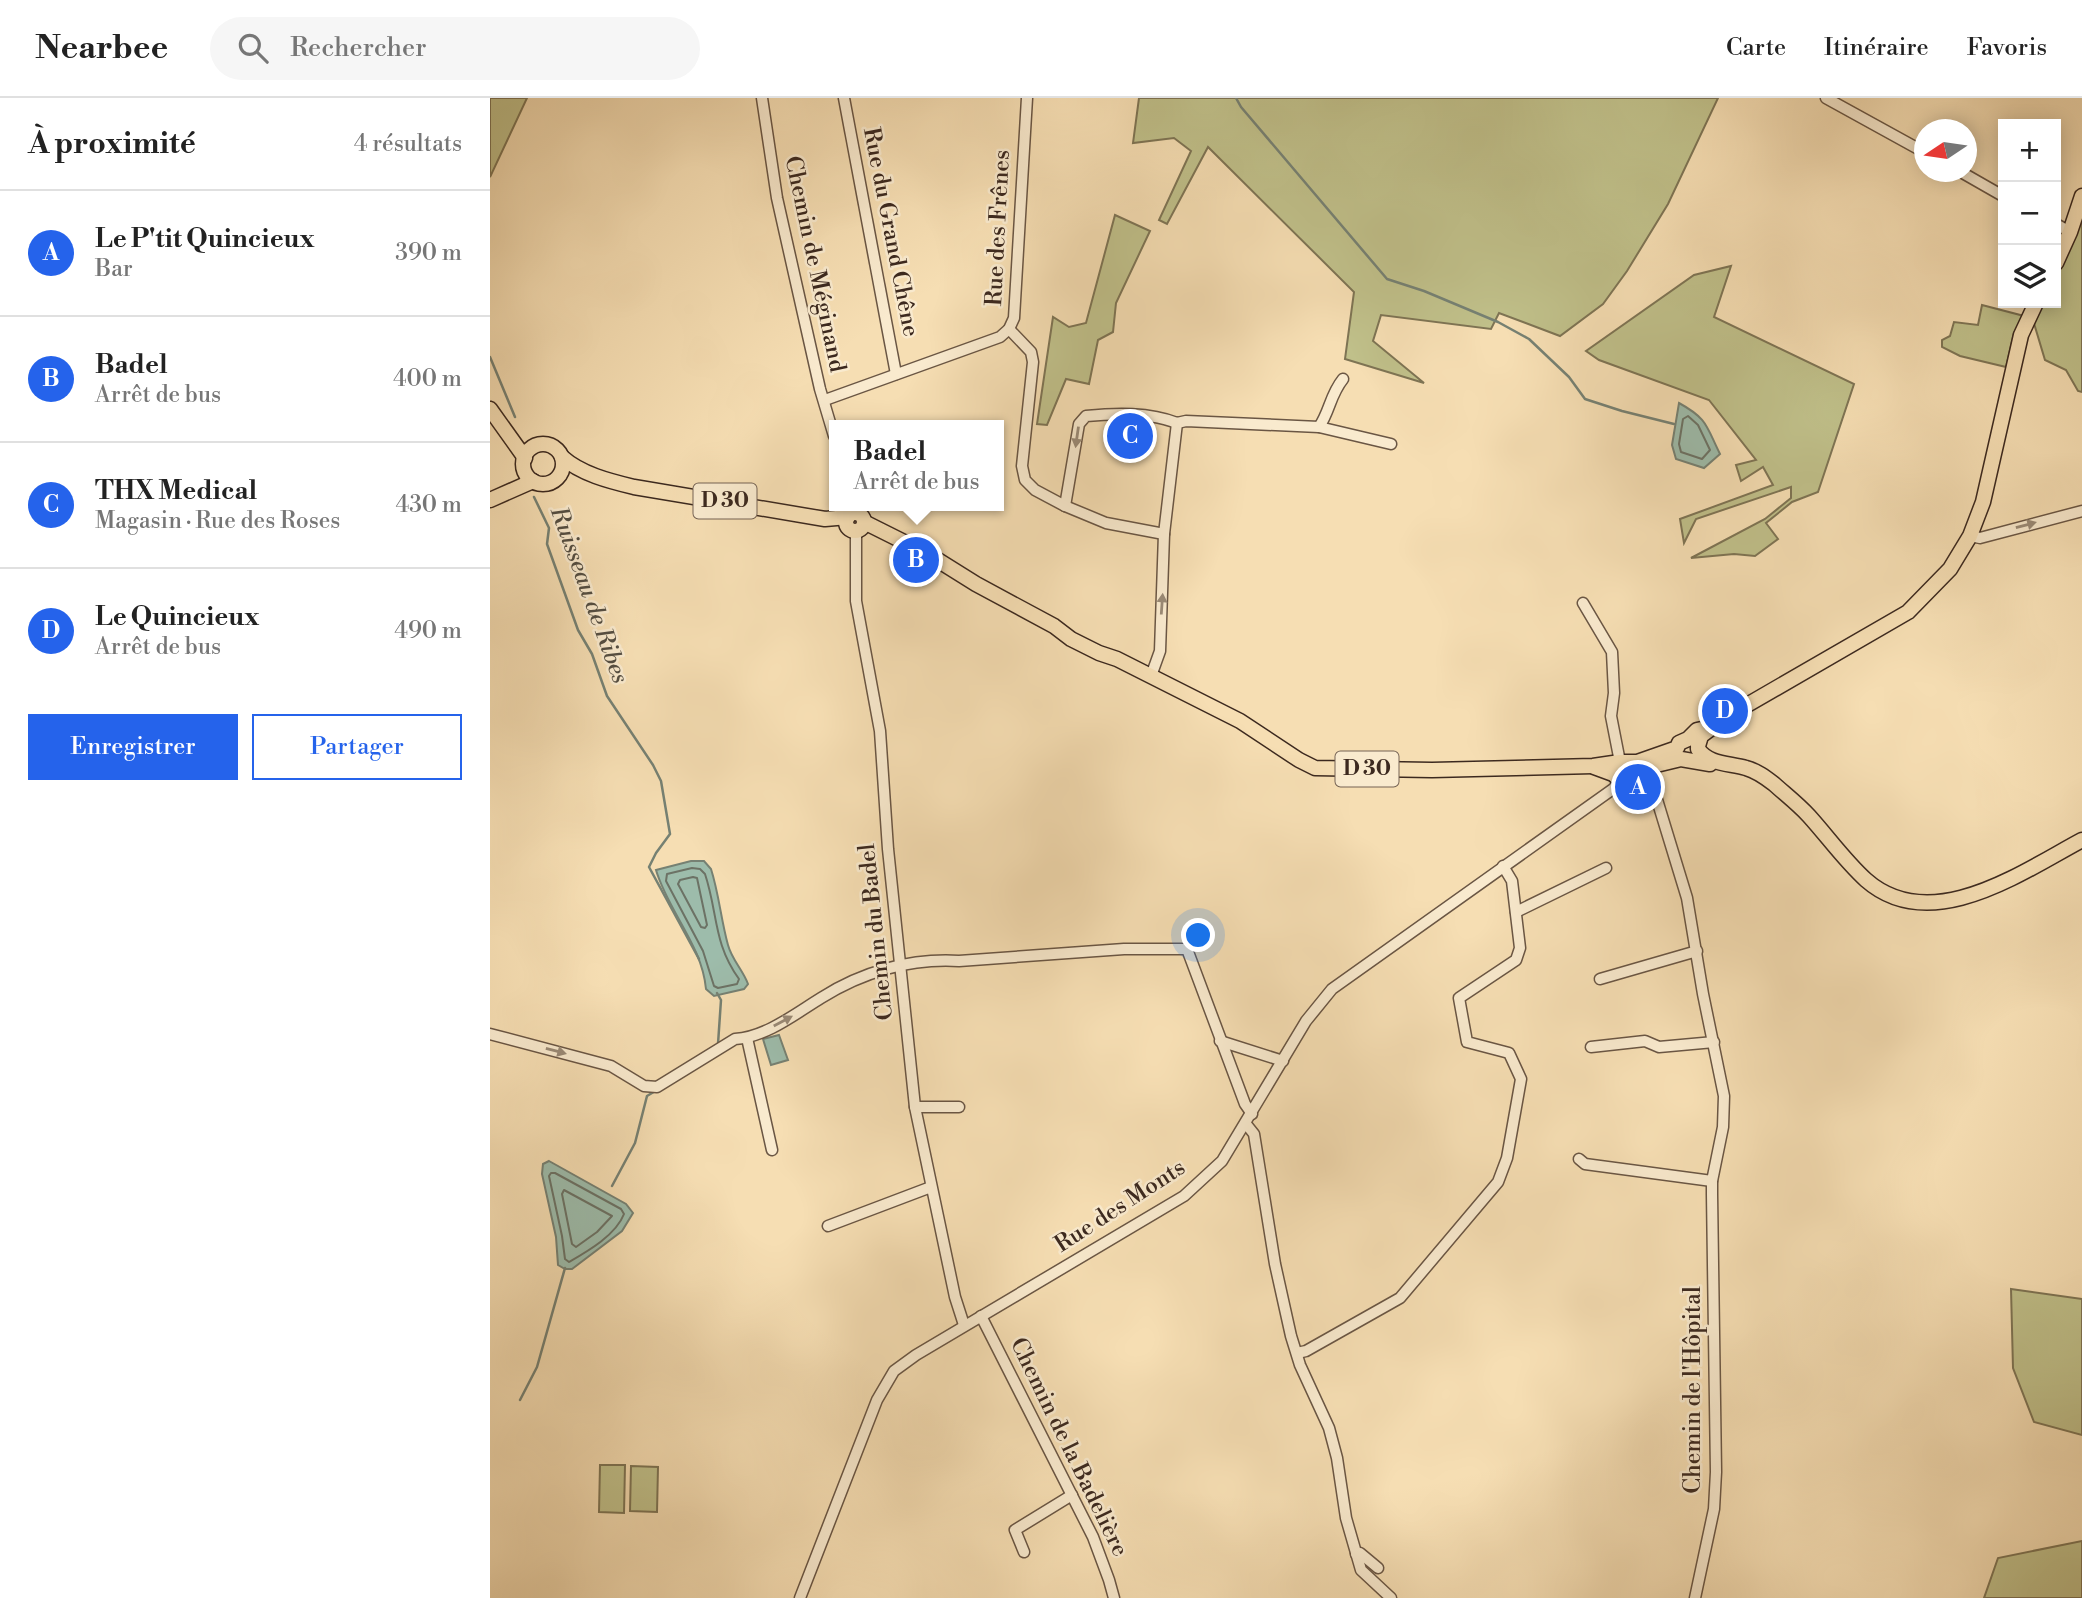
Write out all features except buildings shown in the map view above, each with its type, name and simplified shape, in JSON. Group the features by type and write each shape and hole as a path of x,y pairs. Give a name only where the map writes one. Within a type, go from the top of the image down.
{"main road":[{"path":"2061,252 2082,196"},
{"path":"1689,750 1711,727 1908,612 1950,569 1970,536 1983,502 2021,335 2034,308"},
{"path":"493,412 536,446 553,447 562,457 563,467 559,477 545,484 527,469 493,412"},
{"path":"496,498 527,469 536,446"},
{"name":"D 30","path":"562,457 571,465 602,478 634,487 825,519 855,518 928,554 976,584 1054,626 1071,639 1240,721 1315,768 1432,770 1593,766 1620,770 1647,767 1689,750"},
{"name":"D 30","path":"559,477 602,478"},
{"name":"D 30","path":"1620,770 1637,762 1689,750"},
{"name":"D 30","path":"1689,750 1705,765 1719,762 1764,775 1806,813 1867,880 1888,893 1908,900 1937,902 1965,898 1991,889 2082,840"}],"street":[{"name":"Chemin de Méginand","path":"762,98 777,198 820,389 830,420"},
{"name":"Rue du Grand Chêne","path":"844,98 896,374"},
{"name":"Rue des Frênes","path":"825,400 1000,337 1009,329 1014,318 1027,98"},
{"path":"1826,98 1914,146"},
{"path":"1977,181 1998,193"},
{"path":"2061,227 2070,232"},
{"path":"1009,329 1031,352 1033,362 1021,466 1025,480 1035,490 1065,506 1106,523 1164,534"},
{"path":"1319,427 1327,416 1333,392 1343,379"},
{"path":"1065,506 1079,424 1086,416 1149,415 1177,423 1186,421 1319,427 1391,444"},
{"path":"1151,676 1160,651 1164,534 1177,423"},
{"path":"1970,536 1980,538 2082,511"},
{"name":"Chemin du Badel","path":"855,518 856,601 880,731 888,849 915,1107 955,1297 964,1325"},
{"path":"1583,603 1612,652 1614,693 1611,716 1620,770"},
{"name":"Chemin de l'Hôpital","path":"1647,767 1687,898 1724,1096 1723,1127 1712,1181 1716,1472 1714,1508 1695,1598"},
{"name":"Rue des Monts","path":"800,1598 877,1400 894,1371 964,1325 1184,1196 1222,1161 1306,1021 1332,989 1607,792 1620,770"},
{"path":"1297,1353 1306,1351 1400,1298 1498,1182 1510,1145 1521,1079 1509,1053 1467,1042 1459,999 1516,960 1520,948 1512,881 1503,866"},
{"path":"1516,912 1606,868"},
{"path":"490,1034 611,1066 644,1086 657,1087 734,1040 747,1038 787,1019 862,977 901,965 1124,949 1187,948 1254,1134 1285,1314 1297,1353 1329,1428 1337,1458 1346,1518 1361,1570 1391,1598"},
{"path":"1600,979 1697,951"},
{"path":"747,1038 772,1150"},
{"path":"1220,1041 1283,1061"},
{"path":"1591,1046 1645,1041 1659,1047 1714,1042"},
{"path":"915,1107 959,1107"},
{"path":"1579,1159 1585,1164 1712,1181"},
{"path":"828,1226 931,1187"},
{"name":"Chemin de la Badelière","path":"981,1316 1093,1537 1114,1598"},
{"path":"1024,1552 1015,1530 1072,1495"},
{"path":"1356,1554 1360,1553 1378,1568"}],"green space":[{"path":"490,98 527,98 490,177"},
{"path":"1139,98 1718,98 1668,204 1627,271 1603,304 1560,336 1499,313 1491,329 1381,315 1373,341 1424,383 1345,359 1354,292 1208,147 1167,224 1159,220 1191,151 1174,138 1133,143"},
{"path":"2082,209 2082,392 2078,391 2066,370 2045,360 2033,320 2039,308 2061,308 2061,261"},
{"path":"1115,215 1150,231 1116,303 1113,332 1098,340 1089,384 1066,379 1047,425 1037,424 1053,317 1069,327 1086,323"},
{"path":"1731,266 1714,317 1854,384 1818,492 1792,502 1766,523 1778,539 1755,556 1734,554 1691,558 1765,519 1791,498 1791,487 1696,519 1684,543 1680,519 1773,485 1763,467 1741,481 1736,465 1756,460 1709,400 1599,360 1586,351 1694,275"},
{"path":"1982,305 2024,316 2014,333 2006,367 1960,356 1942,347 1942,340 1950,336 1954,322 1978,325"},
{"path":"2011,1289 2082,1299 2082,1435 2034,1422 2013,1368"},
{"path":"600,1465 625,1465 624,1513 599,1512"},
{"path":"631,1466 658,1467 657,1512 630,1511"},
{"path":"2082,1541 2082,1598 1984,1598 1998,1558"}],"water":[{"path":"1679,403 1701,419 1720,454 1704,468 1676,459 1672,445"},
{"path":"691,861 704,861 711,869 728,945 748,984 744,989 714,996 706,989 692,943 661,885 656,870"},
{"path":"779,1035 788,1060 771,1065 763,1039"},
{"path":"549,1161 626,1204 633,1213 622,1231 572,1269 558,1265 556,1237 542,1174 543,1164"}],"waterway":[{"path":"1236,98 1387,279 1424,291 1498,322 1529,339 1569,377 1585,399 1674,424"},
{"name":"Ruisseau de Ribes","path":"490,357 515,417"},
{"name":"Ruisseau de Ribes","path":"534,497 549,528 547,544 578,630 592,654 607,696 661,781 670,834 649,867 699,959"},
{"name":"Ruisseau de Ribes","path":"717,993 721,1000 718,1044"},
{"name":"Ruisseau de Ribes","path":"612,1186 635,1143 647,1096 657,1090"},
{"name":"Ruisseau de Ribes","path":"520,1400 537,1367 565,1268"}],"place":[{"name":"THX Medical","path":"1130,436"},
{"name":"Badel","path":"916,560"},
{"name":"Le Quincieux","path":"1725,711"},
{"name":"Le P'tit Quincieux","path":"1638,787"}]}
